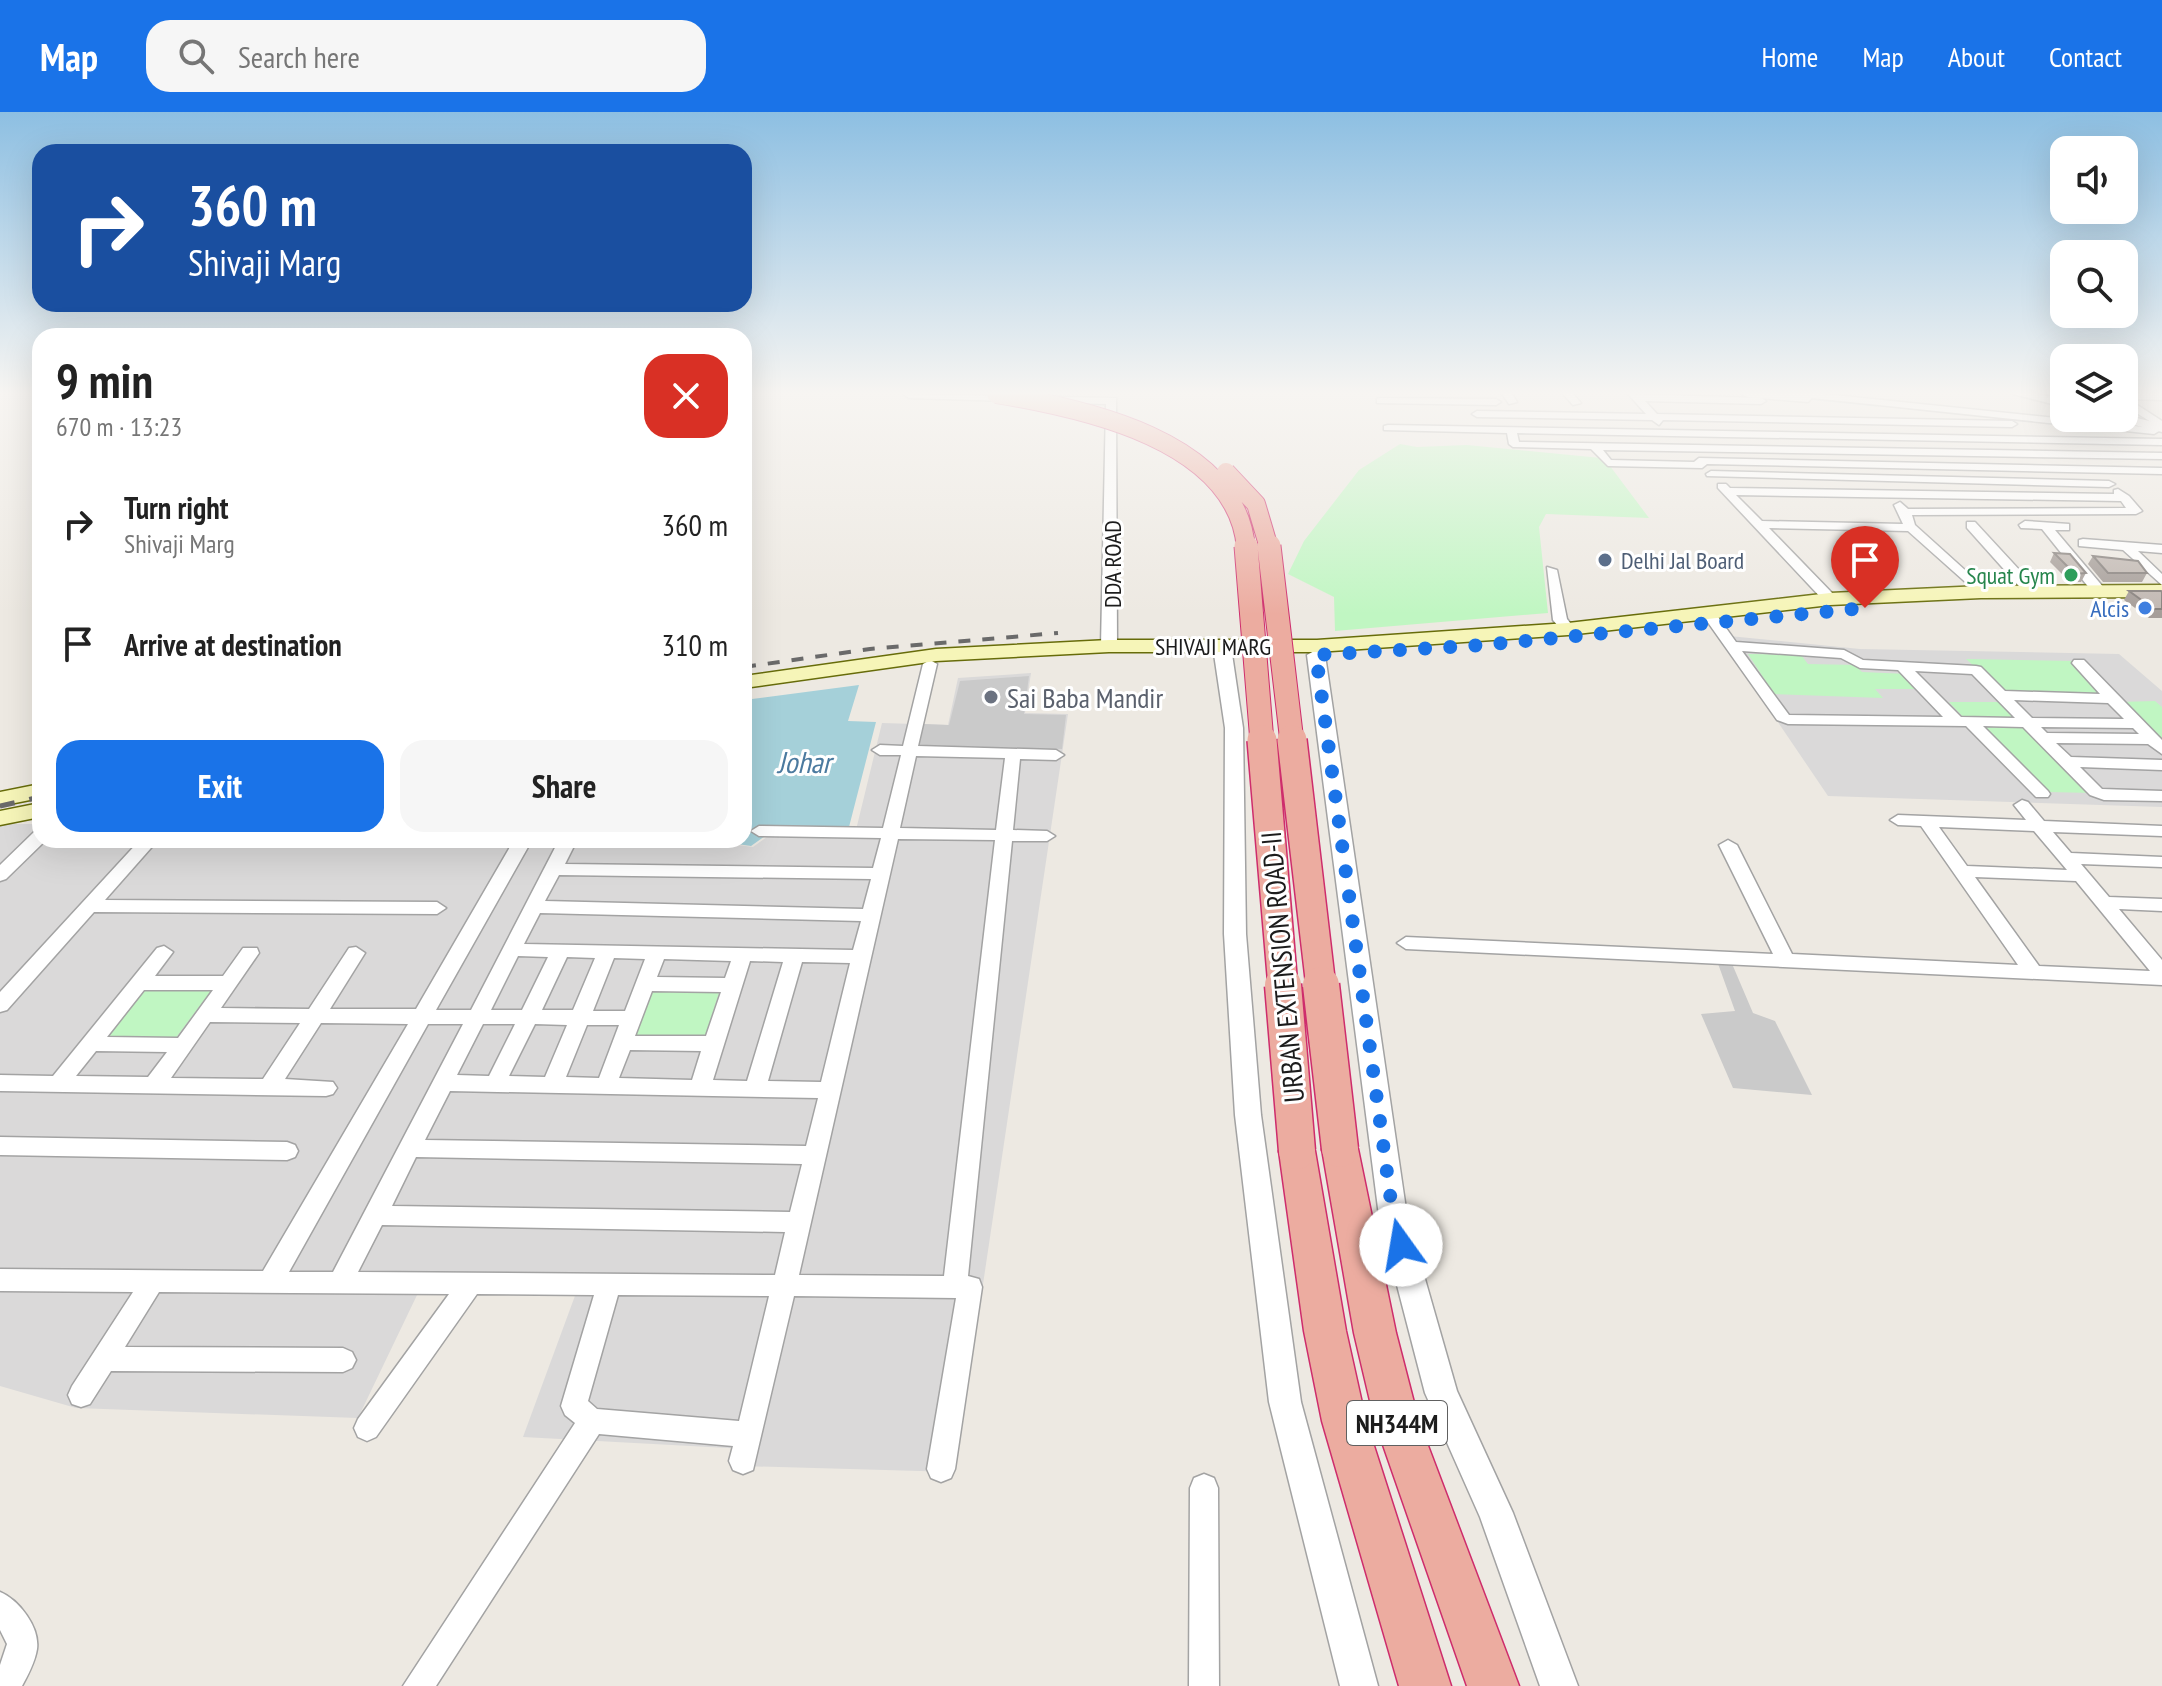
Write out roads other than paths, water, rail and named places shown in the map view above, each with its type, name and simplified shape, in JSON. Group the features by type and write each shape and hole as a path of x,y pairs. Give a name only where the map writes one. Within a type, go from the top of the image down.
{"highway":[{"name":"URBAN EXTENSION ROAD-II","path":"1200,467 1219,486 1232,505 1245,538 1297,1151 1325,1331 1344,1421 1425,1686"},
{"name":"URBAN EXTENSION ROAD-II","path":"1221,467 1256,504 1268,536 1340,1149 1375,1333 1397,1422 1493,1686"}],"main road":[{"name":"SHIVAJI MARG","path":"752,687 930,664 1105,653 1316,655 1483,645 1713,619 1830,599 1981,592 2162,591"},
{"name":"SHIVAJI MARG","path":"752,681 936,655 1110,645 1317,646 1986,601 2162,600"},
{"path":"0,799 32,793"},
{"path":"0,818 32,812"}],"street":[{"name":"DDA ROAD","path":"1110,645 1111,467"},
{"path":"1704,467 1830,599"},
{"path":"1711,467 1878,479 2109,484"},
{"path":"1869,467 1905,512 1905,519 1911,528 1981,592"},
{"path":"1979,467 2162,471"},
{"path":"2004,468 2033,512"},
{"path":"1905,512 2135,512 2125,498 2094,470"},
{"path":"2143,471 2162,484"},
{"path":"1728,491 2125,498"},
{"path":"1756,524 1911,528"},
{"path":"1971,525 2031,591"},
{"path":"2025,525 2065,527"},
{"path":"2045,526 2099,591"},
{"path":"2083,543 2162,549"},
{"path":"2126,546 2162,581"},
{"path":"1551,570 1560,620 1568,629"},
{"path":"1713,619 1784,718 2137,724"},
{"path":"1733,646 1844,654 1860,664 1976,670 2100,794 2162,796"},
{"path":"1223,654 1234,728 1235,934 1249,1130 1285,1402 1359,1686"},
{"path":"1316,655 1393,1216 1441,1393 1496,1513 1559,1686"},
{"path":"2079,663 2157,744"},
{"path":"743,1461 930,664"},
{"path":"1903,667 2042,794"},
{"path":"2000,695 2112,699"},
{"path":"2043,738 2157,744"},
{"path":"880,750 1056,755"},
{"path":"955,1287 1013,754"},
{"path":"2067,762 2162,765"},
{"path":"2022,805 2069,858 2162,976"},
{"path":"1898,820 2162,831"},
{"path":"1926,821 2033,972"},
{"path":"759,831 1047,836"},
{"path":"0,875 32,844"},
{"path":"1728,845 1786,961"},
{"path":"0,1005 142,848"},
{"path":"270,1282 518,848"},
{"path":"340,1283 564,848"},
{"path":"2069,858 2162,862"},
{"path":"553,869 879,874"},
{"path":"1962,871 2082,876"},
{"path":"2104,903 2162,905"},
{"path":"89,906 437,908"},
{"path":"533,907 870,915"},
{"path":"1406,943 2162,976"},
{"path":"511,950 860,957"},
{"path":"495,1084 561,951"},
{"path":"58,1084 164,952"},
{"path":"552,1085 607,952"},
{"path":"154,1085 250,953"},
{"path":"268,1088 356,953"},
{"path":"606,1086 657,953"},
{"path":"700,1088 742,955"},
{"path":"755,1089 794,956"},
{"path":"139,983 228,983"},
{"path":"645,984 732,985"},
{"path":"205,1015 632,1018"},
{"path":"623,1043 714,1044"},
{"path":"90,1044 183,1045"},
{"path":"0,1083 326,1088"},
{"path":"443,1083 829,1090"},
{"path":"0,1146 287,1151"},
{"path":"409,1148 814,1155"},
{"path":"374,1215 798,1222"},
{"path":"0,1280 970,1287 941,1469"},
{"path":"81,1395 152,1282"},
{"path":"367,1428 469,1285"},
{"path":"609,1285 574,1406 592,1421 749,1435"},
{"path":"104,1359 343,1360"},
{"path":"418,1686 592,1421"},
{"path":"1204,1488 1204,1686"},
{"path":"0,1607 21,1629 23,1645 6,1686"}],"water":[{"name":"Johar","path":"859,685 848,721 876,722 849,827 778,827 752,845 752,699"}],"railway":[{"path":"752,666 870,649 1058,633"},
{"path":"0,806 32,799"}],"place":[{"name":"Delhi Jal Board","path":"1605,560"},
{"name":"Squat Gym","path":"2071,575"},
{"name":"Alcis","path":"2145,608"},
{"name":"Sai Baba Mandir","path":"991,697"}]}
